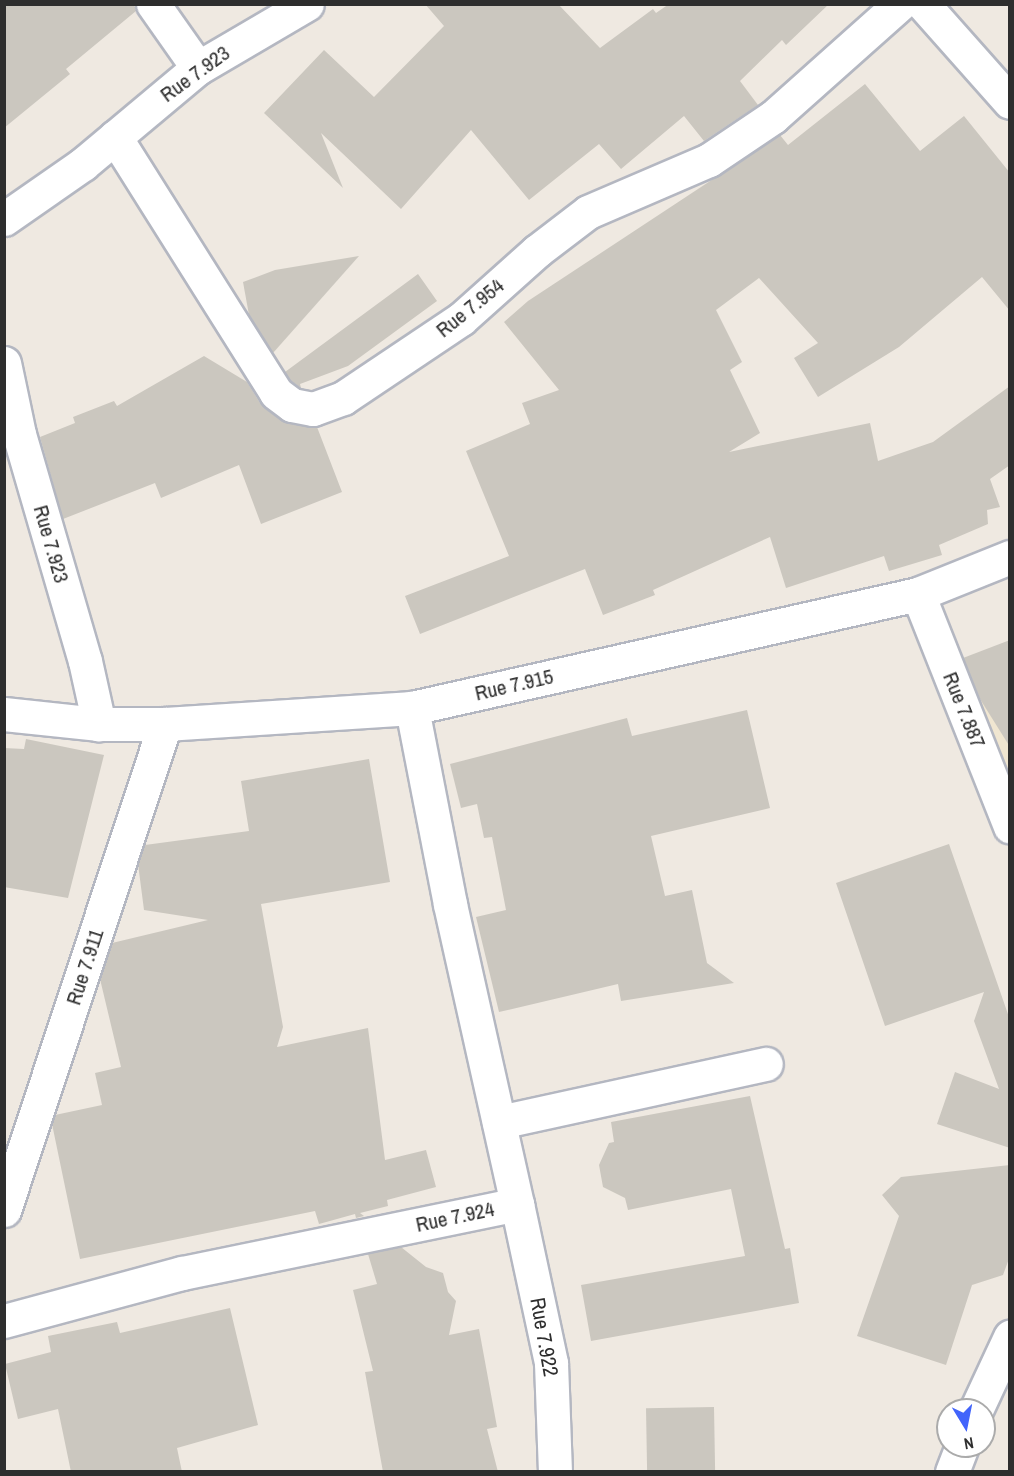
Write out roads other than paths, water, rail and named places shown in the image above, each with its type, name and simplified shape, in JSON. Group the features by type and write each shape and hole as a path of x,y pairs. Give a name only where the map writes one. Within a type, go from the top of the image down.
{"street":[{"path":"153,4 198,68"},
{"name":"Rue 7.923","path":"4,219 115,137 198,68 307,4"},
{"name":"Rue 7.954","path":"115,137 276,393 292,405 313,409 344,398 461,319 537,251 588,212 709,160 773,117 900,4"},
{"path":"922,4 1010,102"},
{"name":"Rue 7.923","path":"4,363 19,434 85,661 99,724"},
{"name":"Rue 7.915","path":"4,714 99,724 165,724 412,708 918,594 1010,557"},
{"name":"Rue 7.887","path":"918,594 1010,826"},
{"name":"Rue 7.924","path":"4,1322 182,1273 517,1204 450,904 412,708"},
{"name":"Rue 7.911","path":"4,1210 165,724"},
{"path":"499,1122 766,1064"},
{"name":"Rue 7.922","path":"517,1204 551,1363 555,1472"},
{"path":"982,1398 1010,1337"}]}
